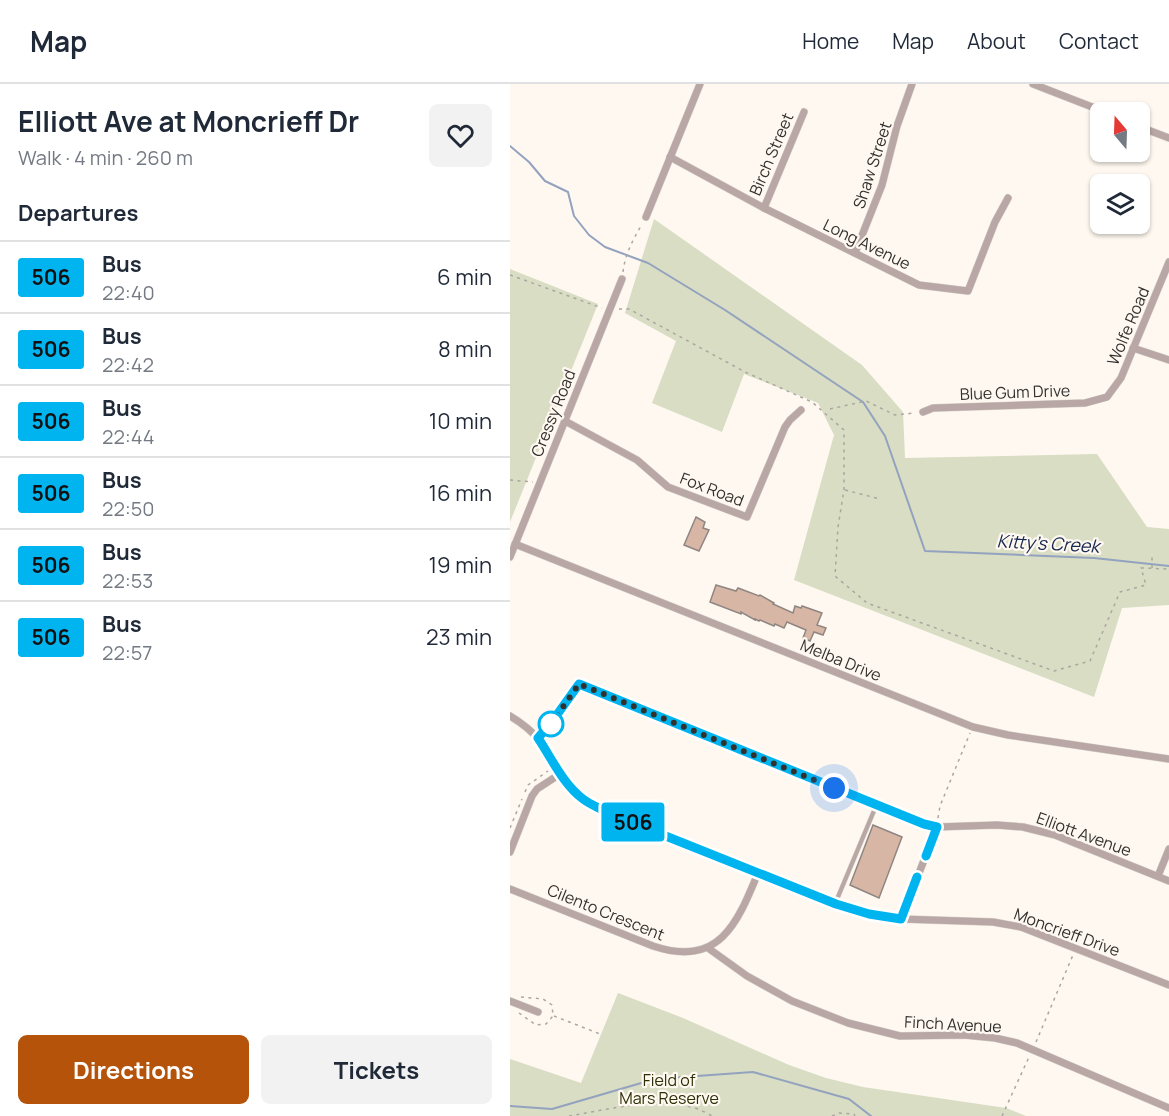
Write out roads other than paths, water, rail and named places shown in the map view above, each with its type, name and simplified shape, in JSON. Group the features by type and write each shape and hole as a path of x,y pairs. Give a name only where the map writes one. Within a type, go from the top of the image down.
{"street":[{"path":"646,217 700,84"},
{"name":"Shaw Street","path":"855,253 882,185 897,126 912,84"},
{"path":"1033,84 1090,106"},
{"name":"Birch Street","path":"764,208 804,112"},
{"path":"1150,131 1169,138"},
{"name":"Long Avenue","path":"670,157 764,208 919,285 968,291 995,222 1008,198"},
{"name":"Wolfe Road","path":"1107,396 1121,378 1169,262"},
{"name":"Cressy Road","path":"510,557 622,279"},
{"path":"1133,348 1169,360"},
{"name":"Blue Gum Drive","path":"923,412 933,408 1086,403 1107,396"},
{"name":"Fox Road","path":"565,421 637,460 668,487 747,518 785,427 789,420 801,410"},
{"name":"Melba Drive","path":"515,544 973,727 1008,735 1169,759"},
{"name":"Elliott Avenue","path":"538,738 579,684 924,824 937,827 997,825 1023,827 1055,835 1169,881"},
{"name":"Moncrieff Drive","path":"510,716 538,738 574,792 608,813 836,904 869,914 901,919 993,922 1022,927 1169,985"},
{"path":"510,852 532,796 537,789 560,774"},
{"path":"901,919 937,827"},
{"path":"1158,876 1169,849"},
{"path":"708,948 724,936 735,922 758,873"},
{"name":"Cilento Crescent","path":"510,889 669,952 686,953 708,948"},
{"name":"Finch Avenue","path":"708,948 747,976 792,1001 848,1023 900,1036 964,1035 1017,1043 1169,1108"},
{"path":"510,1001 538,1012"}],"lane":[{"path":"836,904 877,805"}],"waterway":[{"name":"Kitty's Creek","path":"510,146 529,162 545,181 568,192 574,216 589,235 605,247 648,263 725,310 863,402 885,436 925,551 1094,558 1169,566"},
{"path":"510,1106 552,1109 655,1079 753,1072 849,1099 871,1116"}],"park label":[{"name":"Field of Mars Reserve","path":"669,1089"}]}
